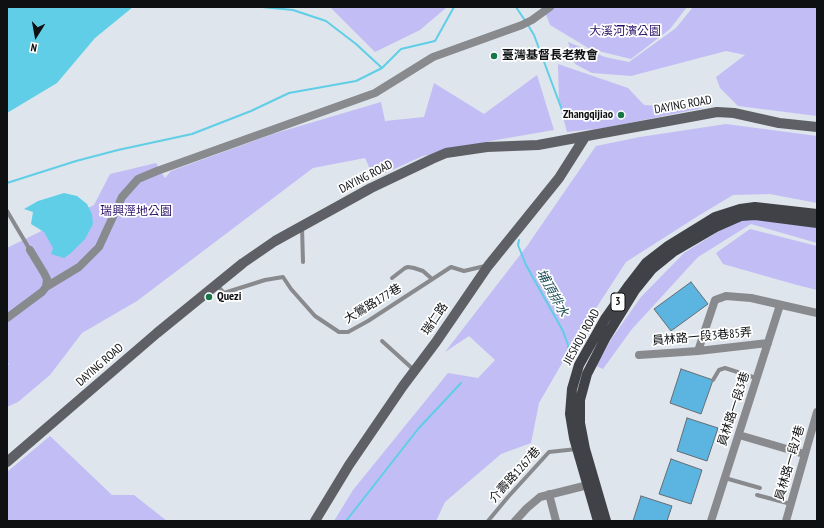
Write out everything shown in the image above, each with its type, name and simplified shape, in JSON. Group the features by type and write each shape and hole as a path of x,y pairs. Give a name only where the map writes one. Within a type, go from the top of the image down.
{"main road":[{"name":"JIESHOU ROAD","path":"606,521 570,414 572,389 579,365 605,320 629,285 646,263 668,246 715,217 740,209 755,207 817,214"},
{"name":"JIESHOU ROAD","path":"598,521 588,484 581,449 580,400 587,374 606,337 635,290 652,269 672,252 716,227 741,216 755,215 817,223"}],"street":[{"path":"7,318 42,292 46,287 79,267 99,247 122,197 138,179 376,93 433,57 522,25 532,20 550,7"},
{"name":"DAYING ROAD","path":"7,462 216,284 275,241 370,188 432,158 446,153 487,147 538,145 717,112 734,113 779,123 817,127"},
{"name":"瑞仁路","path":"315,521 349,465 414,370 436,342 488,266 559,178 585,137"},
{"path":"30,250 47,279 46,287"},
{"path":"698,351 715,300 726,296 751,298 817,313"},
{"name":"員林路一段3巷","path":"711,521 780,305"},
{"name":"員林路一段3巷85弄","path":"639,355 698,351 768,343"},
{"name":"員林路一段7巷","path":"786,521 817,412"},
{"path":"739,435 804,454"},
{"path":"515,521 540,497 588,484"},
{"path":"549,494 556,521"}],"lane":[{"path":"7,211 30,250"},
{"path":"302,226 303,262"},
{"name":"大鶯路177巷","path":"216,284 224,293 265,280 283,277 290,289 315,316 339,332 348,332 368,321 451,267 464,271 488,266"},
{"path":"392,278 408,267 424,271 432,279"},
{"path":"382,340 414,370"},
{"path":"713,380 719,370 725,368 757,378"},
{"name":"介壽路1267巷","path":"488,521 549,452 581,449"},
{"path":"725,478 760,488"},
{"path":"757,495 790,504"}],"green space":[{"path":"330,7 447,7 420,30 375,52"},
{"name":"大溪河濱公園","path":"543,7 687,7 670,29 631,59 590,49 550,25"},
{"path":"693,7 817,7 817,116 738,106 720,88 716,77 745,55 726,51 631,76 592,73 575,64 568,42 605,57 629,62 676,28"},
{"path":"558,64 628,88 644,105 703,108 604,128 567,132 559,102"},
{"name":"瑞興溼地公園","path":"537,75 554,130 496,140 423,156 374,178 365,158 313,168 137,301 82,333 50,375 18,402 7,407 7,366 9,364 7,362 7,248 94,205 110,174 156,163 165,178 171,171 273,134 381,102 385,121 424,117 434,83 484,114"},
{"path":"726,124 817,136 817,203 770,194 733,195 626,262 576,339 539,403 531,443 501,454 445,502 436,521 334,521 353,490 448,373 478,378 495,360 469,336 445,352 527,246 596,146 640,137"},
{"path":"748,216 817,226 817,243 751,224 698,257 632,329 603,369 596,366 612,338 641,297 684,253 737,220"},
{"path":"750,229 817,246 817,290 723,264 716,253"},
{"path":"50,436 112,495 134,495 167,521 7,521 7,472"}],"water":[{"path":"7,7 133,7 95,38 57,83 7,113"},
{"path":"64,193 77,196 87,204 92,214 93,224 85,239 64,258 51,254 53,248 44,232 31,224 33,212 24,209 38,201"}],"building":[{"path":"691,282 708,304 671,331 654,309"},
{"path":"681,369 713,380 701,414 670,403"},
{"path":"687,418 718,428 707,461 677,451"},
{"path":"671,459 702,470 691,504 659,494"},
{"path":"641,496 672,506 667,521 633,521"}],"waterway":[{"path":"262,7 293,10 326,21 356,44 382,68"},
{"path":"7,183 76,161 192,134 251,111 289,93 356,81 382,68 401,49 435,41 454,7"},
{"name":"埔頂排水","path":"516,7 526,22"},
{"name":"埔頂排水","path":"528,25 534,35 562,110"},
{"name":"埔頂排水","path":"519,240 518,245 526,265 563,331 568,345 568,356"},
{"path":"346,521 418,429 461,383"}],"place":[{"name":"臺灣基督長老教會","path":"494,56"},
{"name":"Zhangqijiao","path":"621,115"},
{"name":"Quezi","path":"209,297"}]}
